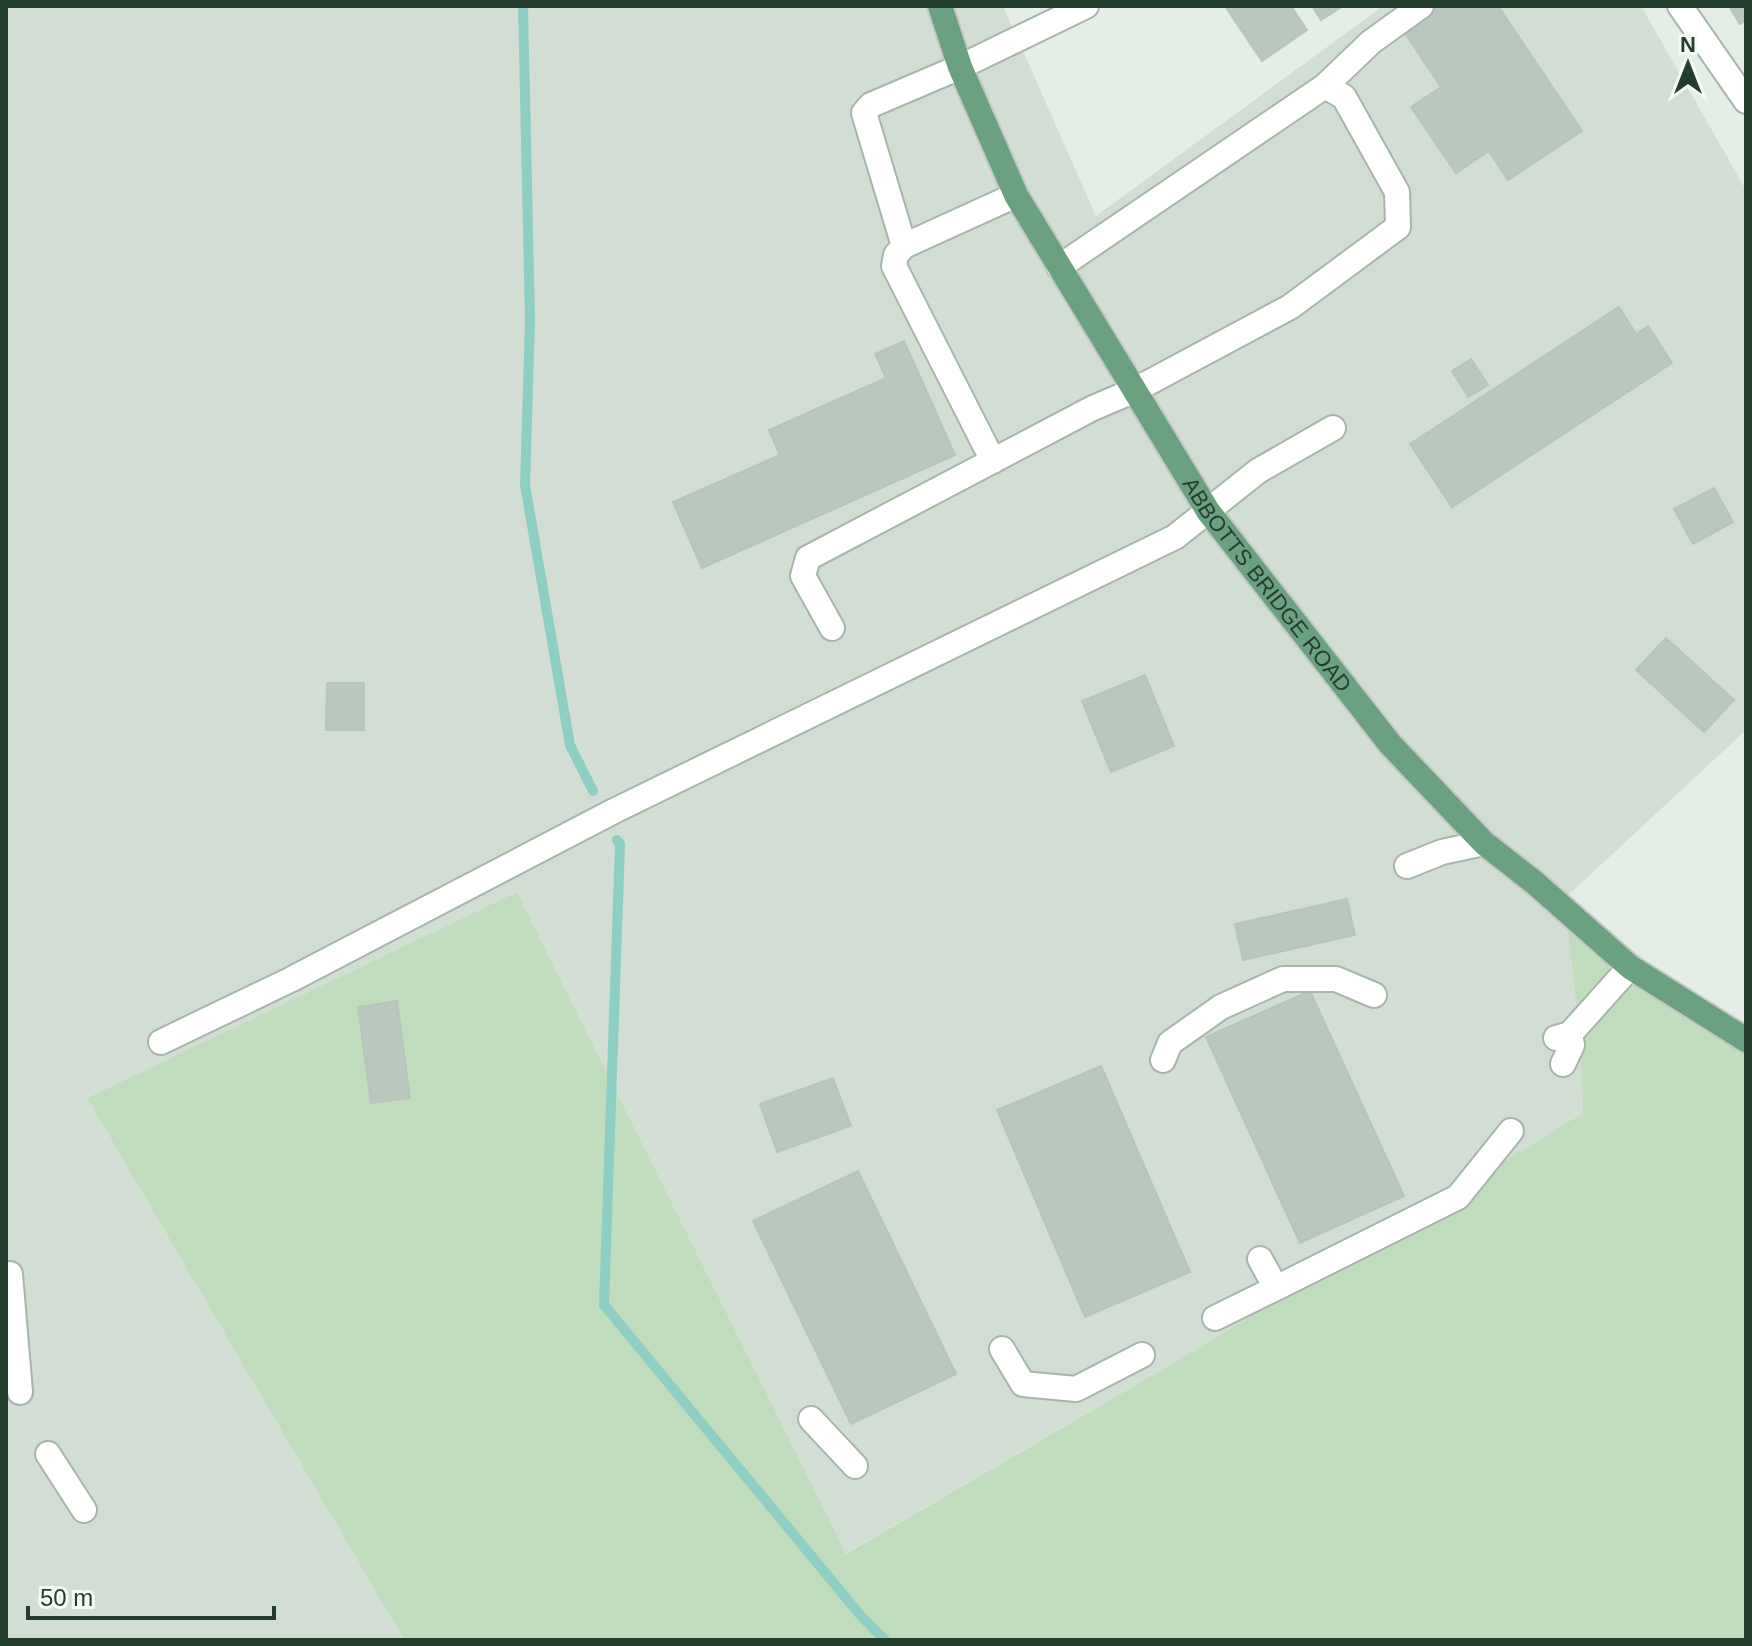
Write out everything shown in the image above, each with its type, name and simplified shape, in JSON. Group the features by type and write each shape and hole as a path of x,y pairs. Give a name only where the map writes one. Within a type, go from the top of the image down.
{"main road":[{"name":"ABBOTTS BRIDGE ROAD","path":"940,6 960,67 1016,195 1208,511 1390,744 1484,843 1535,883 1630,967 1746,1040"}],"street":[{"path":"904,246 864,113 871,105 960,67 1083,6"},
{"path":"1059,267 1325,86 1371,42 1421,6"},
{"path":"1680,6 1746,101"},
{"path":"832,628 803,576 808,558 1290,307 1398,227 1397,192 1344,97 1325,86"},
{"path":"993,461 894,266 896,255 904,246 1016,195"},
{"path":"161,1042 290,980 614,811 1175,537 1258,471 1333,428"},
{"path":"1407,866 1442,852 1484,843"},
{"path":"1563,1064 1572,1045 1563,1036 1630,967"},
{"path":"1163,1060 1170,1043 1221,1007 1283,979 1336,979 1374,995"},
{"path":"1215,1318 1458,1197 1511,1131"},
{"path":"1260,1259 1276,1288"},
{"path":"10,1274 20,1392"},
{"path":"1002,1349 1023,1384 1076,1389 1142,1355"},
{"path":"811,1419 855,1466"},
{"path":"48,1454 84,1510"}],"shaded area":[{"path":"6,6 1003,6 1096,216 1383,6 1641,6 1746,190 1746,730 1564,899 1580,1038 1583,1113 1195,1350 845,1554 517,892 87,1098 404,1640 6,1640"}],"green space":[{"path":"517,892 846,1554 1195,1350 1583,1113 1580,1038 1564,899 1746,1054 1746,1640 404,1640 87,1098"}],"building":[{"path":"1225,6 1291,6 1307,30 1262,61"},
{"path":"1312,6 1343,6 1321,20"},
{"path":"1426,6 1498,6 1582,131 1508,180 1489,151 1456,173 1411,107 1441,87 1399,24"},
{"path":"1729,6 1746,6 1746,20 1740,24"},
{"path":"1619,307 1636,334 1648,326 1672,363 1452,507 1410,444"},
{"path":"904,341 955,455 702,568 673,502 780,455 769,430 886,378 875,354"},
{"path":"1471,359 1488,385 1468,397 1452,371"},
{"path":"1714,488 1733,522 1693,544 1674,509"},
{"path":"1666,638 1734,700 1704,732 1636,670"},
{"path":"1145,675 1174,746 1111,772 1082,701"},
{"path":"327,683 364,683 364,730 326,730"},
{"path":"1347,899 1355,935 1243,960 1235,924"},
{"path":"1310,991 1404,1196 1300,1243 1206,1037"},
{"path":"397,1001 410,1098 371,1103 358,1007"},
{"path":"1101,1066 1190,1272 1085,1317 997,1110"},
{"path":"833,1078 851,1126 777,1152 760,1104"},
{"path":"858,1171 956,1374 851,1424 753,1221"}],"waterway":[{"path":"523,6 530,320 525,485 570,745 593,791"},
{"path":"617,840 620,844 604,1305 861,1616 885,1640"}]}
